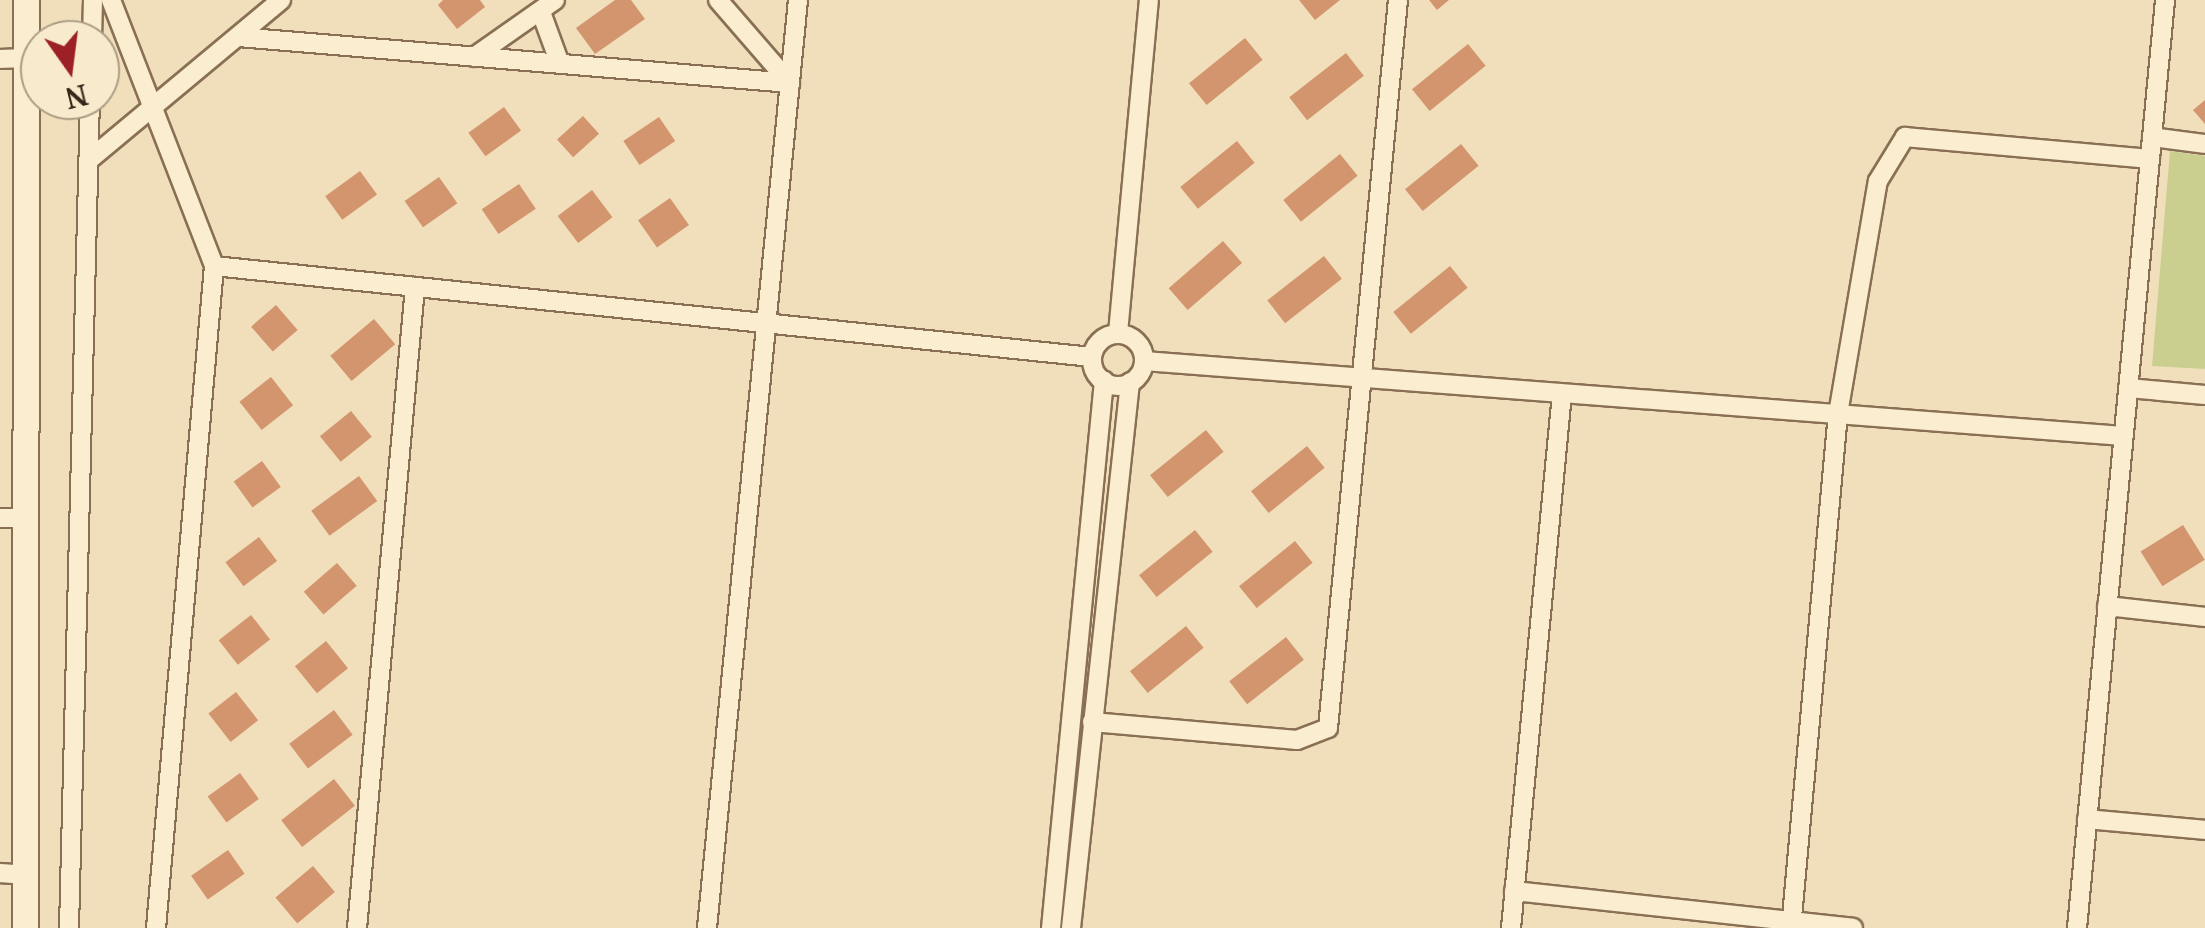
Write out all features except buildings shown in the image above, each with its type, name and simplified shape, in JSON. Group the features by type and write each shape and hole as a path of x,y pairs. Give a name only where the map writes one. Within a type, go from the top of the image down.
{"street":[{"path":"110,0 214,266 156,928"},
{"path":"89,160 282,0"},
{"path":"718,0 790,83"},
{"path":"707,928 798,0"},
{"path":"1118,334 1149,0"},
{"path":"1092,722 1297,740 1328,728 1398,0"},
{"path":"2078,928 2165,0"},
{"path":"474,57 548,6 560,64"},
{"path":"238,38 790,83"},
{"path":"24,120 13,518 13,874 26,928"},
{"path":"69,928 90,120"},
{"path":"1791,926 1838,414 1878,181 1905,137 2150,159"},
{"path":"2152,138 2205,144"},
{"path":"214,266 1092,357"},
{"path":"357,928 416,286"},
{"path":"1092,357 1104,336 1118,334 1134,338 1144,361"},
{"path":"1050,928 1104,381 1092,357"},
{"path":"1144,361 2123,436"},
{"path":"1072,928 1130,382 1144,361"},
{"path":"1104,381 1130,382"},
{"path":"2128,388 2205,395"},
{"path":"1510,928 1562,393"},
{"path":"2107,606 2205,617"},
{"path":"2088,819 2205,830"},
{"path":"1514,891 1791,926 1853,928"}],"green space":[{"path":"2170,151 2205,156 2205,369 2152,366"}]}
